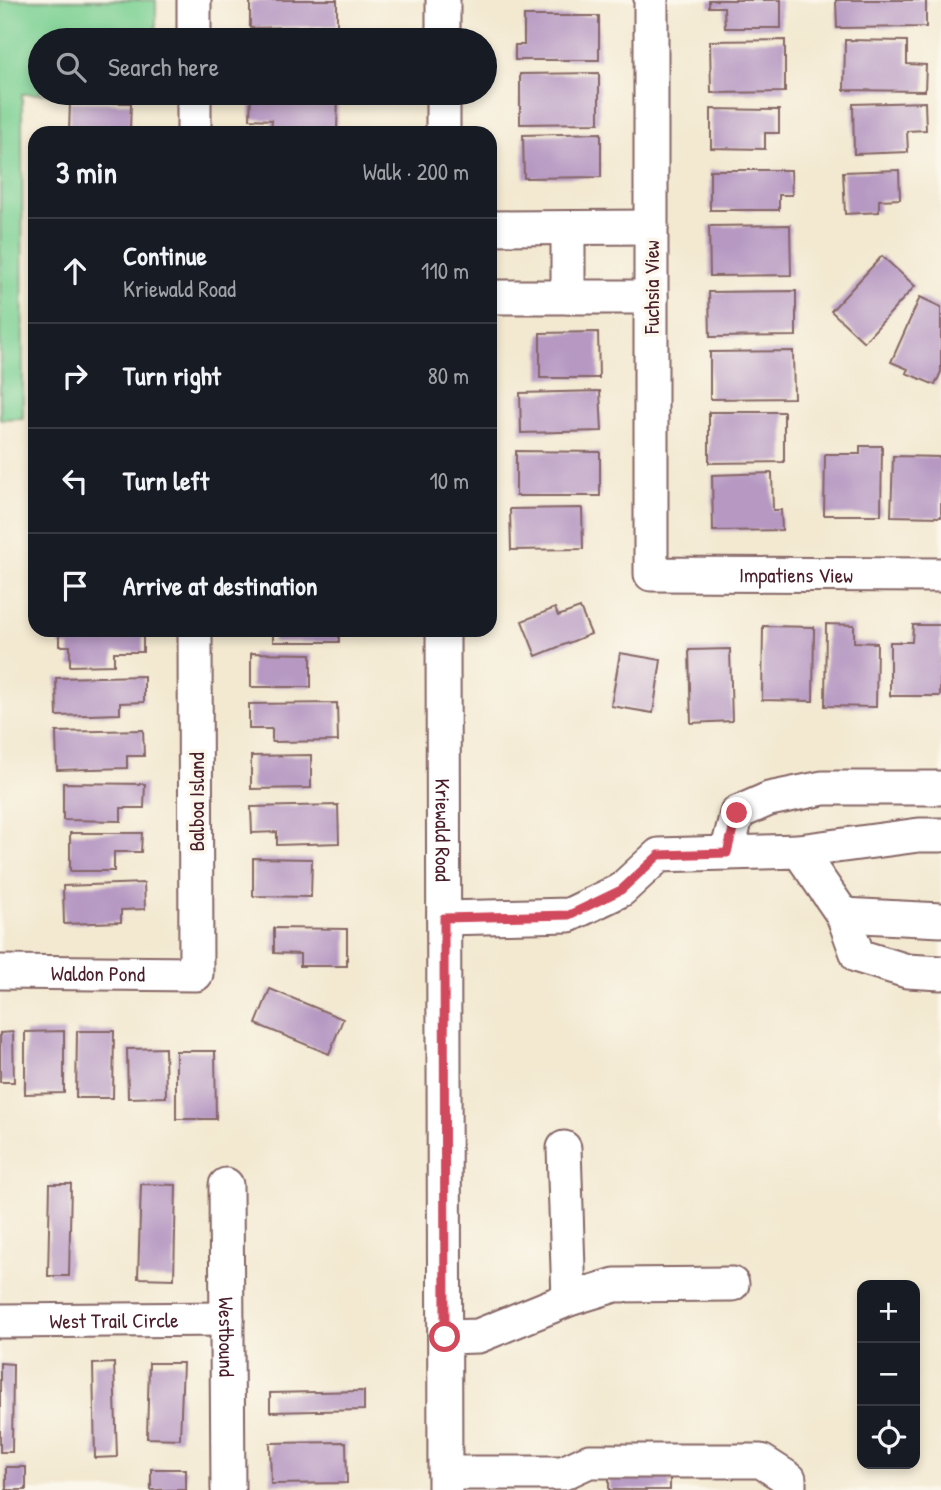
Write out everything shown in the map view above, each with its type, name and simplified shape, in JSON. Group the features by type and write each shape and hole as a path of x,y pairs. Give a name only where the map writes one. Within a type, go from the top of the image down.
{"street":[{"path":"194,0 194,28"},
{"path":"443,0 443,28"},
{"name":"Fuchsia View","path":"651,0 651,574"},
{"path":"194,105 194,126"},
{"path":"443,105 443,126"},
{"path":"497,228 651,227"},
{"path":"568,228 568,297"},
{"path":"497,297 651,297"},
{"name":"Impatiens View","path":"651,574 941,575"},
{"name":"Balboa Island","path":"195,637 196,974"},
{"name":"Kriewald Road","path":"443,637 445,1482"},
{"path":"727,853 737,813 769,799 823,788 941,788"},
{"path":"444,918 569,915 621,890 659,855 799,851 919,835 941,835"},
{"path":"799,851 843,915 858,956 907,971 941,972"},
{"path":"843,915 941,920"},
{"name":"Waldon Pond","path":"0,972 196,974"},
{"path":"564,1149 569,1299"},
{"name":"Westbound","path":"226,1185 228,1490"},
{"path":"445,1337 478,1336 569,1299 615,1285 732,1284"},
{"name":"West Trail Circle","path":"0,1321 227,1319"},
{"path":"445,1482 563,1482 589,1461 761,1461 789,1479 789,1490"}],"green space":[{"path":"0,0 156,0 156,28 28,28 28,94 22,94 23,418 0,419"}],"building":[{"path":"337,0 337,26 250,28 250,2"},
{"path":"709,0 781,0 781,28 725,28 724,7 709,7"},
{"path":"836,0 926,0 926,27 837,28"},
{"path":"524,16 599,16 599,60 515,60 515,45 524,45"},
{"path":"785,40 785,92 711,93 710,41"},
{"path":"845,40 907,41 907,64 926,65 925,91 844,90"},
{"path":"599,73 599,123 520,124 520,74"},
{"path":"925,102 926,130 907,131 908,152 854,154 853,104"},
{"path":"70,105 131,105 130,126 69,126"},
{"path":"251,105 338,105 337,126 271,126 272,120 250,119"},
{"path":"711,109 779,110 779,133 765,133 765,149 711,148"},
{"path":"601,133 601,177 524,178 523,135"},
{"path":"710,170 791,170 792,195 779,195 779,210 710,210"},
{"path":"899,170 900,199 879,200 879,212 845,214 843,172"},
{"path":"790,225 791,275 710,276 709,226"},
{"path":"882,256 915,286 864,342 831,311"},
{"path":"796,291 796,336 710,337 709,292"},
{"path":"920,297 941,307 941,372 935,385 906,373 908,369 891,362"},
{"path":"598,332 599,378 540,378 540,333"},
{"path":"793,351 794,398 710,399 710,352"},
{"path":"600,391 602,431 521,433 520,393"},
{"path":"709,412 784,412 784,462 709,463"},
{"path":"860,446 882,446 881,515 824,515 825,454 860,454"},
{"path":"516,451 600,452 600,496 516,496"},
{"path":"893,456 941,457 941,517 891,516"},
{"path":"772,473 773,510 781,510 782,530 713,531 712,475"},
{"path":"582,508 583,549 511,550 510,509"},
{"path":"555,608 558,616 580,608 591,634 536,656 522,621"},
{"path":"826,624 854,625 854,642 877,643 876,707 825,706"},
{"path":"913,625 941,625 940,696 890,696 890,642 912,642"},
{"path":"763,626 814,627 813,701 762,700"},
{"path":"59,637 143,637 143,652 114,652 114,665 70,666 70,646 59,646"},
{"path":"273,637 339,637 339,642 273,642"},
{"path":"730,649 732,721 691,723 689,650"},
{"path":"251,653 311,654 311,687 251,687"},
{"path":"620,653 661,660 653,713 611,706"},
{"path":"144,676 144,702 120,703 120,714 57,716 56,678"},
{"path":"337,703 338,741 272,742 272,729 249,729 249,704"},
{"path":"143,730 144,756 127,756 127,768 57,770 56,732"},
{"path":"311,755 311,788 251,789 251,756"},
{"path":"63,783 145,784 144,808 121,808 121,821 63,820"},
{"path":"338,805 339,843 277,845 277,832 252,833 251,807"},
{"path":"70,833 142,833 141,852 114,852 114,871 70,871"},
{"path":"253,858 312,859 311,897 253,896"},
{"path":"144,883 145,909 121,910 121,922 64,924 63,886"},
{"path":"274,928 347,929 347,966 300,966 300,954 274,953"},
{"path":"270,989 343,1019 329,1054 256,1024"},
{"path":"64,1031 64,1093 25,1094 25,1032"},
{"path":"77,1031 114,1031 113,1098 76,1098"},
{"path":"13,1032 14,1082 0,1082 0,1033"},
{"path":"165,1048 166,1097 128,1098 127,1049"},
{"path":"176,1051 215,1051 216,1119 176,1119"},
{"path":"50,1184 71,1184 69,1276 48,1276"},
{"path":"141,1184 176,1185 174,1279 138,1278"},
{"path":"0,1363 13,1364 12,1452 0,1452"},
{"path":"114,1363 117,1457 95,1458 93,1364"},
{"path":"149,1363 183,1363 180,1439 147,1438"},
{"path":"364,1391 364,1410 270,1412 270,1393"},
{"path":"346,1442 347,1483 271,1484 270,1443"},
{"path":"6,1467 26,1467 26,1490 6,1490"},
{"path":"151,1469 186,1469 186,1490 151,1490"},
{"path":"670,1471 670,1490 609,1490 609,1472"}],"route":[{"path":"445,1337 444,918 569,915 621,890 659,855 727,853 737,813"}]}
